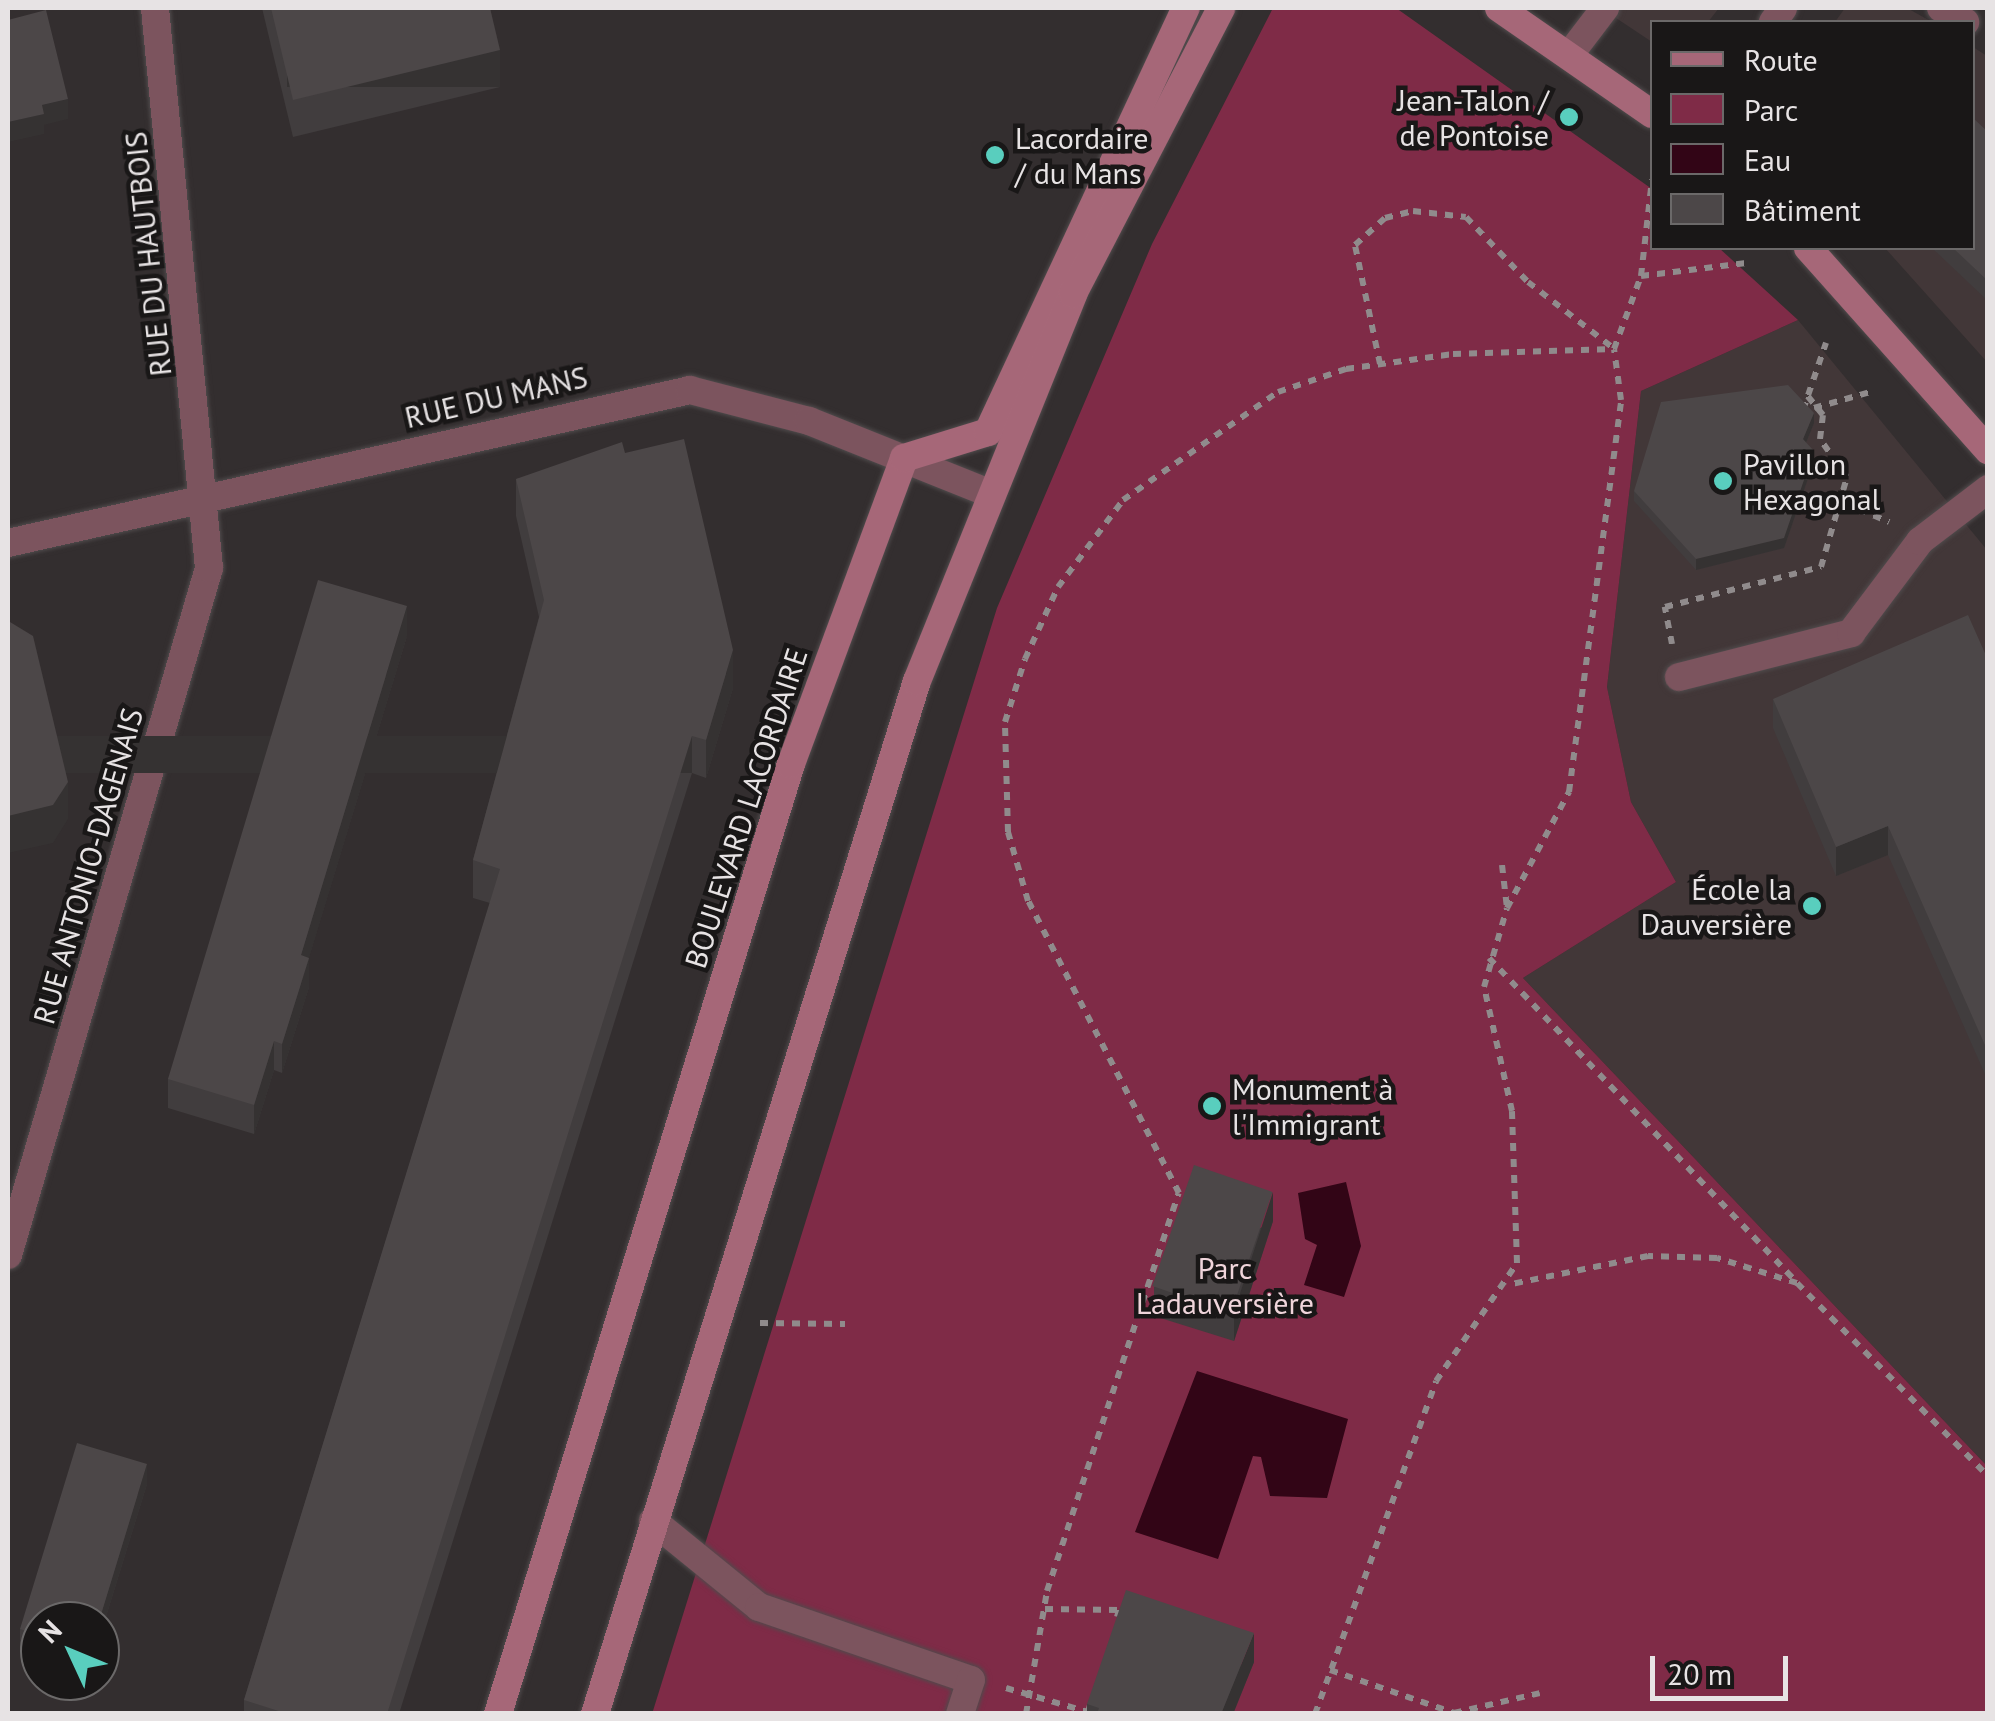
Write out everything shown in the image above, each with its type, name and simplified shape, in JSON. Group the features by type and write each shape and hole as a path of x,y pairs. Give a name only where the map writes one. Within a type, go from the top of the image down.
{"main road":[{"path":"904,458 988,432 1186,8"},
{"path":"595,1714 864,838 990,493 1082,277 1221,8"},
{"path":"1499,8 1650,113"},
{"path":"1810,250 1988,450"},
{"name":"BOULEVARD LACORDAIRE","path":"498,1714 791,764 904,458"}],"street":[{"name":"RUE DU HAUTBOIS","path":"154,8 206,493"},
{"path":"1570,54 1605,8"},
{"name":"RUE DU MANS","path":"8,543 206,493 690,390 904,458 990,493"},
{"path":"1676,664 1851,633 1915,547 1988,489"},
{"name":"RUE ANTONIO-DAGENAIS","path":"8,1255 209,568 206,493"},
{"path":"653,1522 759,1607 971,1680 960,1714"}],"path":[{"path":"1314,1714 1436,1381 1506,1285 1519,1204 1512,1111 1484,987 1489,958 1507,908 1569,792 1586,704 1621,400 1614,349 1640,276 1650,196"},
{"path":"1380,364 1354,245 1385,218 1413,211 1466,217 1528,282 1614,349"},
{"path":"1640,276 1746,264"},
{"path":"1826,343 1805,393 1803,411 1870,392"},
{"path":"1026,1714 1046,1610 1179,1192 1028,901 1001,782 1005,722 1058,587 1123,500 1278,392 1380,364 1614,349"},
{"path":"1676,664 1665,607 1815,573 1844,503 1848,477 1820,439 1816,407 1805,393"},
{"path":"1844,503 1890,522 1915,547"},
{"path":"1502,865 1507,908"},
{"path":"1489,958 1988,1476"},
{"path":"1162,1248 1175,1252"},
{"path":"1506,1285 1648,1256 1717,1258 1797,1282"},
{"path":"760,1323 845,1324"},
{"path":"1046,1610 1120,1610 1114,1627"},
{"path":"1330,1670 1454,1713 1540,1693"},
{"path":"996,1684 1088,1712 1093,1695"}],"shaded area":[{"path":"1601,8 1719,8 1710,20 1650,20 1650,41"},
{"path":"1845,8 1907,8 1928,20 1836,20"},
{"path":"1975,48 1987,56 1987,362 1887,250 1975,250"},
{"name":"École la Dauversière","path":"1798,320 1987,550 1987,1466 1523,978 1676,882 1631,802 1607,687 1641,391"}],"green space":[{"name":"Parc Ladauversière","path":"1273,8 1396,8 1650,188 1650,250 1721,250 1798,320 1641,391 1607,687 1631,802 1676,882 1523,978 1987,1466 1987,1713 652,1714 997,608 1152,244"}],"water":[{"path":"1346,1182 1361,1246 1344,1297 1304,1285 1317,1245 1305,1239 1298,1193"},
{"path":"1197,1371 1348,1419 1327,1498 1270,1496 1261,1457 1253,1456 1218,1559 1135,1532"}],"building":[{"path":"271,8 490,8 500,50 293,100"},
{"path":"46,10 68,99 42,105 44,114 8,122 8,20"},
{"path":"1975,120 1988,132 1988,281 1955,250 1975,250"},
{"name":"Pavillon Hexagonal","path":"1788,385 1814,413 1803,439 1814,451 1784,538 1696,559 1634,491 1661,402"},
{"path":"684,439 733,650 706,740 692,736 387,1714 288,1714 244,1700 500,869 473,860 544,600 516,479 622,442 625,453"},
{"path":"318,580 407,606 301,955 309,958 282,1044 274,1041 254,1105 168,1079"},
{"path":"1968,615 1988,660 1988,1052 1888,826 1836,847 1773,699"},
{"path":"8,622 33,636 68,782 53,805 8,816"},
{"path":"1194,1165 1272,1192 1231,1313 1152,1286"},
{"path":"77,1443 147,1464 105,1601 29,1601"},
{"path":"1126,1590 1254,1633 1221,1714 1097,1714 1099,1708 1087,1704"}],"place":[{"name":"Jean-Talon / de Pontoise","path":"1569,117"},
{"name":"Lacordaire / du Mans","path":"995,155"},
{"name":"Pavillon Hexagonal","path":"1723,481"},
{"name":"École la Dauversière","path":"1812,906"},
{"name":"Monument à l'Immigrant","path":"1212,1106"}]}
